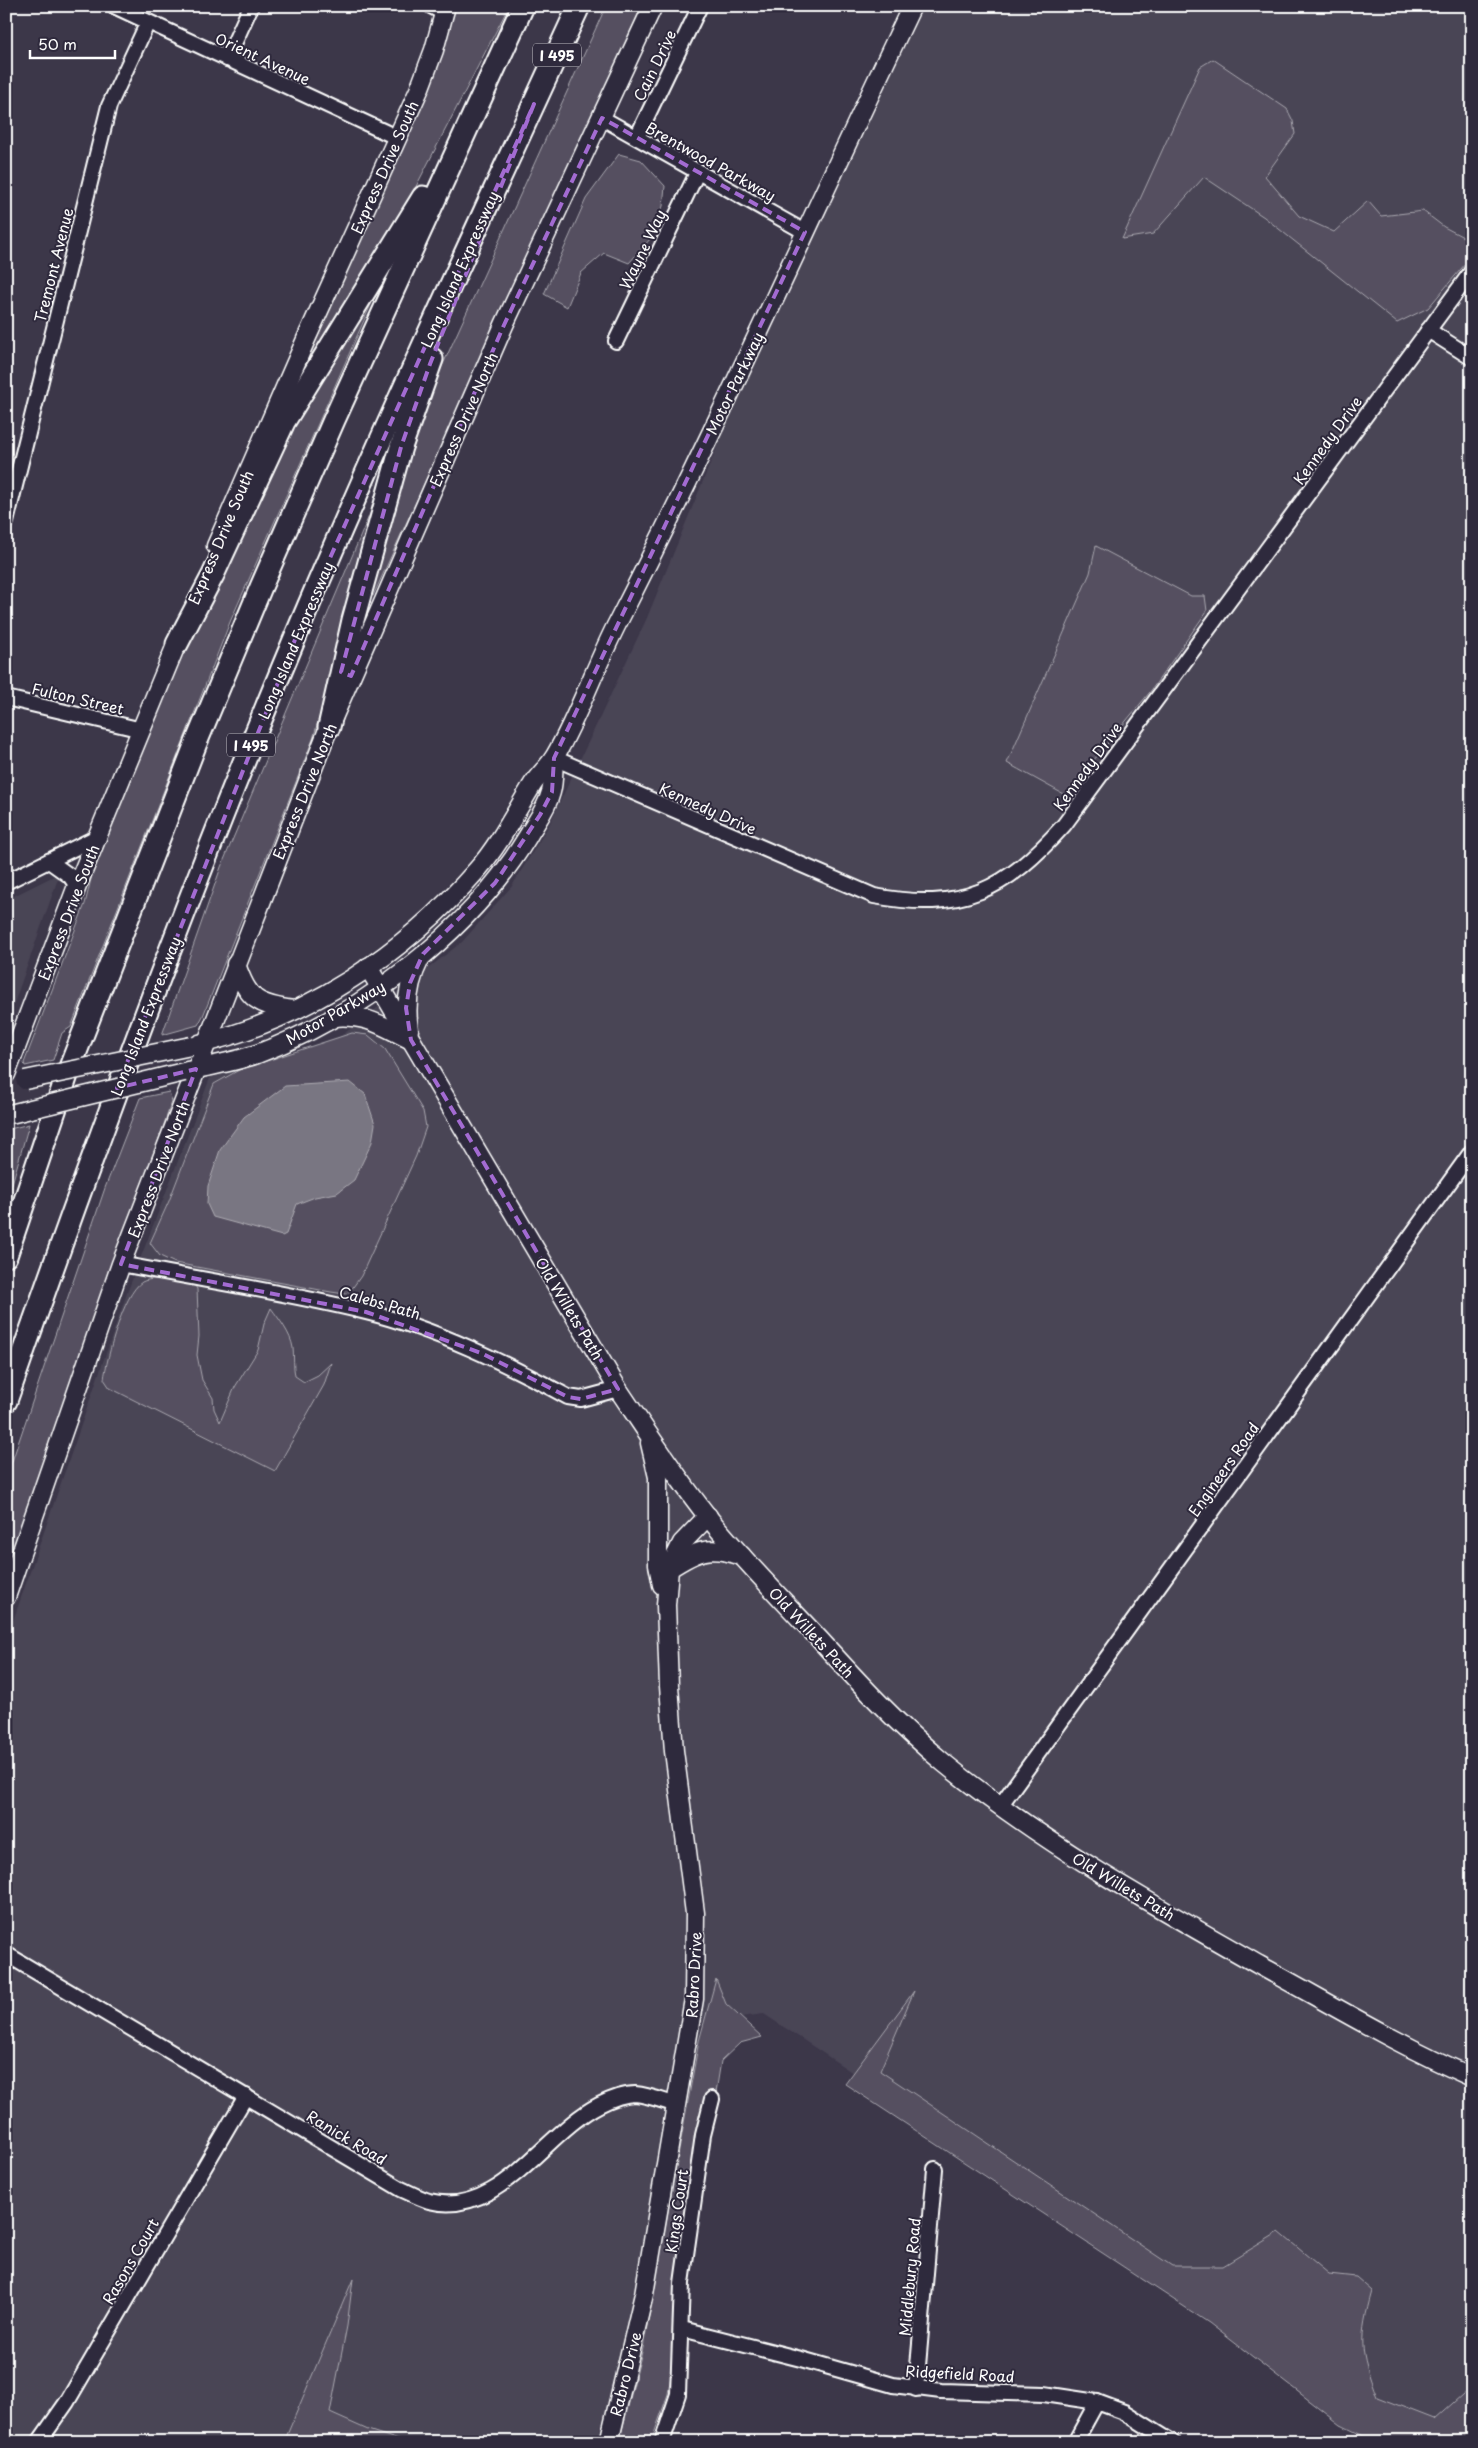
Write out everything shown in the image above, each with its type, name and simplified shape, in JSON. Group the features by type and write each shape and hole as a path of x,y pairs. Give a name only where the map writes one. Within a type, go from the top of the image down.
{"highway":[{"path":"177,644 212,575 276,438 440,168 523,6"},
{"path":"6,1256 67,1075 185,770 253,605 334,420 523,6"},
{"name":"Long Island Expressway","path":"6,1401 115,1093 244,762 308,607 377,450 579,6"},
{"path":"329,727 353,620 401,448 430,364 534,104"}],"main road":[{"name":"Express Drive North","path":"6,1597 198,1044 236,964 329,727 504,325 653,6"},
{"name":"Motor Parkway","path":"6,1082 25,1080 198,1044 270,1022 332,990 395,948 440,909 479,868 500,840 534,782 554,758 606,645 736,380 912,6"},
{"name":"Express Drive South","path":"6,1074 77,886 177,644 206,568 280,397 427,70 440,8"},
{"name":"Motor Parkway","path":"8,1114 230,1063 257,1054 295,1037 380,988 423,954 477,904 515,857 552,792 554,758"},
{"path":"411,1040 406,1008 410,983 423,954"},
{"path":"236,964 249,995 268,1007 294,1010"},
{"name":"Old Willets Path","path":"368,967 618,1389 649,1435 708,1516 742,1556 906,1730 1000,1806 1103,1875 1353,2017 1472,2077"},
{"path":"333,1016 352,1015 374,1021 411,1040"},
{"path":"649,1435 658,1477 658,1565 666,1605"},
{"name":"Rabro Drive","path":"609,2442 644,2294 694,1999 695,1913 670,1704 666,1605 669,1569 682,1542 708,1516"},
{"path":"669,1569 691,1555 707,1549 722,1549 742,1556"}],"street":[{"name":"Orient Avenue","path":"114,6 398,138"},
{"path":"227,59 251,6"},
{"name":"Cain Drive","path":"637,137 700,6"},
{"name":"Tremont Avenue","path":"6,522 109,106 148,22"},
{"name":"Brentwood Parkway","path":"602,118 804,232"},
{"name":"Wayne Way","path":"616,342 698,171"},
{"name":"Kennedy Drive","path":"554,758 874,896 900,901 933,902 965,897 991,887 1017,872 1064,825 1472,272"},
{"path":"1428,330 1472,358"},
{"name":"Fulton Street","path":"6,698 142,730"},
{"path":"6,882 97,837"},
{"path":"49,861 70,876 77,886"},
{"name":"Engineers Road","path":"1000,1806 1472,1151"},
{"name":"Calebs Path","path":"121,1264 369,1313 408,1325 481,1354 568,1396 587,1398 618,1389"},
{"name":"Ranick Road","path":"6,1954 401,2189 429,2201 451,2203 474,2200 495,2190 581,2114 608,2101 634,2094 676,2105"},
{"name":"Rasons Court","path":"39,2442 67,2402 246,2096"},
{"name":"Kings Court","path":"662,2442 678,2394 682,2329 682,2283 703,2135 712,2099"},
{"name":"Middlebury Road","path":"916,2388 935,2169"},
{"name":"Ridgefield Road","path":"682,2329 801,2359 893,2385 916,2388 1044,2394 1097,2402 1124,2412 1172,2442"},
{"path":"1075,2442 1097,2402"}],"highlighted area":[{"path":"534,104 430,364 401,447 341,672 351,676 504,325 602,118 805,232 554,758 552,792 540,815 495,883 423,954 410,983 406,1008 411,1040 618,1389 581,1399 568,1397 481,1353 366,1312 121,1264 196,1069 117,1088 308,607"}],"shaded area":[{"path":"450,6 509,6 408,202 304,371 298,369"},
{"path":"606,6 642,6 373,596 369,594 412,444 430,393"},
{"path":"907,6 1472,6 1472,2409 1410,2442 764,2014 685,2024 623,2351 597,2442 6,2442 6,1641 127,1293 210,1078 341,1036 462,942 512,886 549,825 646,620 805,232"},
{"path":"1213,59 1287,109 1293,121 1295,134 1265,176 1299,216 1334,232 1368,201 1381,216 1423,211 1444,227 1467,239 1466,263 1428,308 1397,323 1264,217 1204,177 1153,234 1122,239 1200,67"},
{"path":"619,154 641,160 665,186 663,206 651,238 629,263 604,253 581,273 567,307 544,294 586,199"},
{"path":"377,291 230,622 71,1027 62,1033 53,1060 25,1066 24,1063 85,904 93,871 179,662 271,456"},
{"path":"393,459 313,739 203,1016 198,1025 162,1035 221,867"},
{"path":"1096,546 1191,596 1205,596 1207,611 1150,692 1065,795 1007,763 1090,573"},
{"path":"60,873 6,1026 6,900"},
{"path":"352,1033 368,1035 385,1049 423,1111 426,1127 416,1156 361,1276 351,1290 345,1294 331,1292 175,1263 160,1256 150,1243 169,1201 214,1084 239,1070"},
{"path":"350,1082 365,1094 375,1124 372,1142 354,1180 337,1193 315,1197 297,1204 286,1234 282,1236 213,1217 207,1204 208,1186 220,1150 244,1117 285,1086"},
{"path":"169,1092 172,1101 6,1581 6,1479 105,1188 140,1098"},
{"path":"29,1124 8,1198 6,1203 6,1130"},
{"path":"173,1277 192,1281 197,1289 199,1336 197,1355 202,1380 213,1398 214,1409 220,1422 235,1387 258,1350 264,1324 271,1308 290,1337 293,1348 295,1376 304,1382 318,1375 331,1363 324,1385 275,1471 110,1388 104,1379 117,1327 128,1299 142,1282"},
{"path":"716,1979 726,2004 762,2037 740,2043 721,2061 668,2394 651,2442 619,2442 643,2348 699,2041"},
{"path":"914,1991 880,2071 1172,2266 1223,2266 1279,2232 1329,2274 1356,2277 1372,2291 1365,2321 1363,2344 1367,2367 1377,2397 1434,2419 1472,2385 1472,2442 1376,2442 1341,2425 1209,2323 845,2084"},
{"path":"353,2279 347,2326 330,2413 368,2430 405,2442 284,2442"}]}
